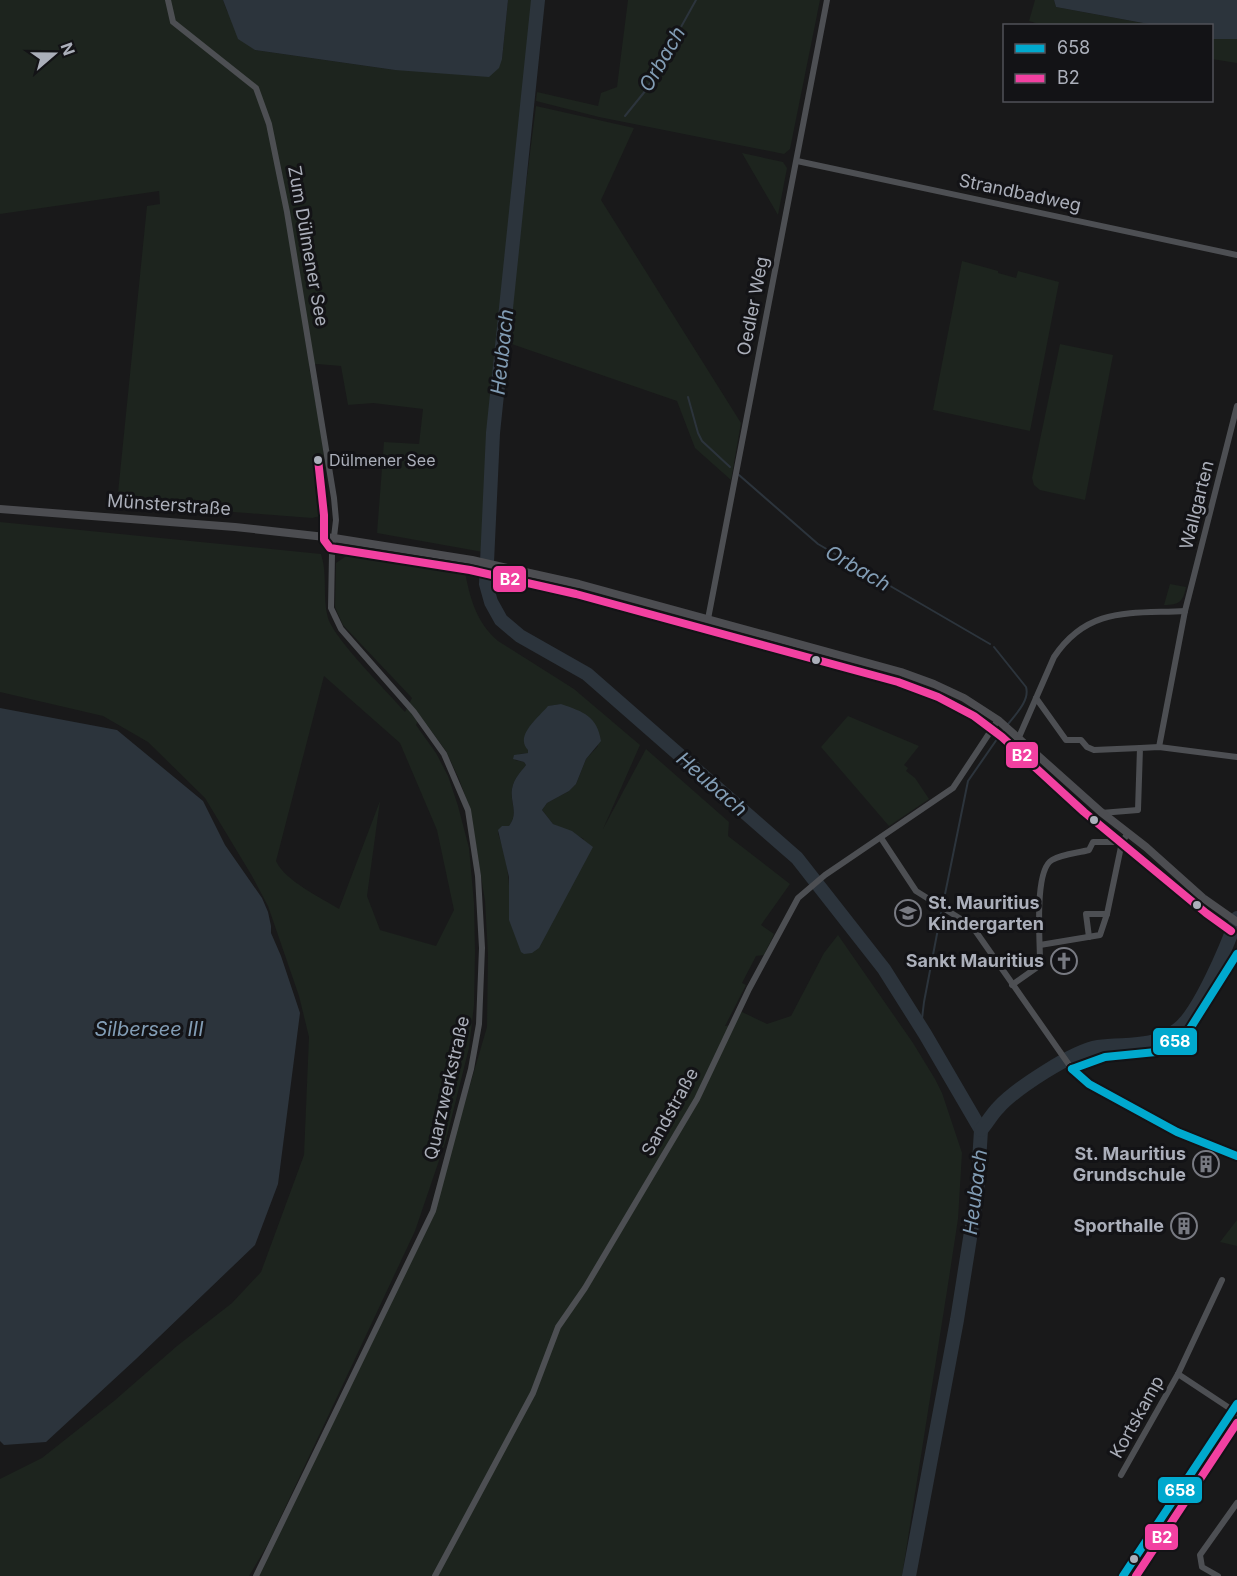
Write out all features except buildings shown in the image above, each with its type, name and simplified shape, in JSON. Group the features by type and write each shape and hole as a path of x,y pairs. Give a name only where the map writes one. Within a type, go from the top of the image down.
{"main road":[{"name":"Münsterstraße","path":"0,509 235,527 334,538 472,560 579,584 901,672 964,698 1000,722 1101,813 1196,892 1234,920"},
{"path":"1123,1576 1236,1409"}],"street":[{"name":"Zum Dülmener See","path":"168,0 173,22 255,88 269,124 288,212 328,458 335,515 334,538"},
{"name":"Oedler Weg","path":"708,619 827,0"},
{"name":"Strandbadweg","path":"797,161 1237,255"},
{"name":"Wallgarten","path":"1159,747 1185,611 1237,406"},
{"name":"Quarzwerkstraße","path":"256,1576 433,1211 471,1069 479,1024 482,948 478,876 468,810 444,754 414,712 341,629 332,608 334,538"},
{"path":"1019,737 1054,657 1062,645 1086,625 1102,617 1116,614 1185,611"},
{"path":"1036,698 1066,740 1081,740 1087,747 1094,750 1159,747 1237,757"},
{"name":"Sandstraße","path":"435,1576 533,1393 558,1327 585,1288 697,1099 749,989 798,898 825,875 953,788 1000,722"},
{"path":"1101,813 1138,810 1140,748"},
{"path":"1040,945 1100,935 1107,914 1122,842 1128,834"},
{"path":"880,838 916,891 972,926 1070,1067 1089,1084 1177,1132 1237,1156"},
{"path":"1012,985 1036,968 1040,961 1040,885 1045,865 1053,859 1089,850 1093,842 1122,842"},
{"path":"1089,937 1086,914 1107,914"},
{"path":"1070,1067 1105,1058 1156,1052 1186,1035 1237,954"},
{"name":"Kortskamp","path":"1121,1475 1178,1374 1221,1280"},
{"name":"Kortskamp","path":"1178,1374 1236,1409"},
{"path":"1218,1576 1202,1567 1200,1555 1237,1503"}],"shaded area":[{"path":"0,0 223,0 227,11 255,50 395,70 502,59 508,0 532,0 487,438 483,552 377,533 384,442 419,444 423,409 373,403 348,405 341,366 317,364 309,366 325,464 324,502 320,516 312,518 117,503 147,206 160,204 159,191 0,214"},
{"path":"628,0 820,0 790,149 784,154 599,117 536,101 537,92 598,106 601,93 617,87"},
{"path":"1035,0 1054,0 1056,7 1149,24 1039,24 1029,21"},
{"path":"1213,39 1237,39 1237,63 1213,59"},
{"path":"536,106 634,128 601,200 741,423 731,480 695,448 677,401 506,342"},
{"path":"742,153 783,162 787,168 778,215"},
{"path":"962,261 1016,278 1018,271 1059,282 1030,431 933,410"},
{"path":"1060,344 1113,355 1085,500 1040,490 1034,485 1032,478"},
{"path":"0,522 321,554 326,610 333,628 351,652 405,712 412,698 343,625 335,607 336,563 351,553 465,572 476,610 485,626 498,641 574,689 640,745 603,829 646,749 729,822 728,836 790,884 761,925 774,934 764,955 756,956 742,983 746,985 725,1026 732,1025 738,1010 767,1024 791,1016 824,953 838,935 913,1043 935,1079 962,1153 958,1219 902,1576 256,1576 433,1211 487,1027 488,954 485,901 470,809 446,751 420,716 416,725 436,753 448,776 469,848 474,903 475,952 474,1005 469,1048 446,1140 415,1231 268,1544 249,1576 0,1576 0,1479 42,1458 114,1401 177,1346 232,1303 261,1272 304,1155 309,1037 299,996 268,906 205,798 148,742 103,716 0,692","holes":["324,676 400,743 437,830 454,910 436,946 380,930 367,896 380,801 339,909 295,882 276,861","561,704 598,746 586,759 576,784 569,791 547,803 542,810 553,824 584,839 509,911 508,872 498,833 502,826 509,826 512,821 513,785 526,765 524,762 515,760 519,754 528,753 530,727 549,706"]},
{"path":"1170,584 1186,587 1185,592 1180,602 1164,605"},
{"path":"848,716 919,746 904,765 908,768 906,771 915,778 929,799 889,826 821,747"},
{"path":"1237,1220 1237,1246 1220,1242"}],"water":[{"path":"223,0 508,0 502,59 499,68 489,77 395,70 255,50 238,39"},
{"path":"1054,0 1237,0 1237,39 1213,39 1213,24 1149,24 1056,7"},
{"path":"561,704 593,720 601,741 586,759 576,784 569,791 547,803 542,810 553,824 572,831 593,847 539,948 532,953 524,954 521,952 509,920 509,877 498,830 502,826 509,826 512,821 513,785 526,765 524,762 513,759 514,755 528,753 524,739 529,727 548,706"},
{"name":"Silbersee III","path":"0,708 117,730 203,801 225,845 262,898 268,912 271,933 300,1013 278,1184 255,1245 46,1442 4,1445 0,1441"}],"waterway":[{"name":"Heubach","path":"538,0 493,433 486,584 491,602 501,620 520,636 587,674 797,858 884,969 981,1130 977,1194 957,1320 909,1576"},
{"name":"Orbach","path":"625,116 646,90 696,0"},
{"name":"Orbach","path":"688,397 702,441 730,467"},
{"name":"Orbach","path":"739,475 818,544 990,644"},
{"name":"Orbach","path":"994,647 1026,687 1027,692 1024,702 1008,724"},
{"name":"Orbach","path":"943,904 968,781 1004,729"},
{"name":"Orbach","path":"921,1027 941,913"},
{"path":"981,1130 1006,1100 1060,1063 1087,1050 1148,1043 1177,1030 1186,1022 1203,994 1220,961 1237,918"}],"transit line":[{"name":"B2","path":"318,459 324,515 324,540 330,548 470,570 576,594 898,682 938,697 974,716 1002,737 1084,812 1231,931"},
{"name":"658","path":"1072,1069 1105,1057 1156,1052 1186,1035 1237,954"},
{"name":"658","path":"1072,1069 1089,1084 1177,1132 1237,1156"},
{"name":"658","path":"1123,1576 1237,1404"},
{"name":"B2","path":"1136,1576 1237,1423"}],"place":[{"name":"Dülmener See","path":"318,460"},
{"name":"St. Mauritius Kindergarten","path":"908,913"},
{"name":"Sankt Mauritius","path":"1064,961"},
{"name":"St. Mauritius Grundschule","path":"1206,1164"},
{"name":"Sporthalle","path":"1184,1226"}]}
